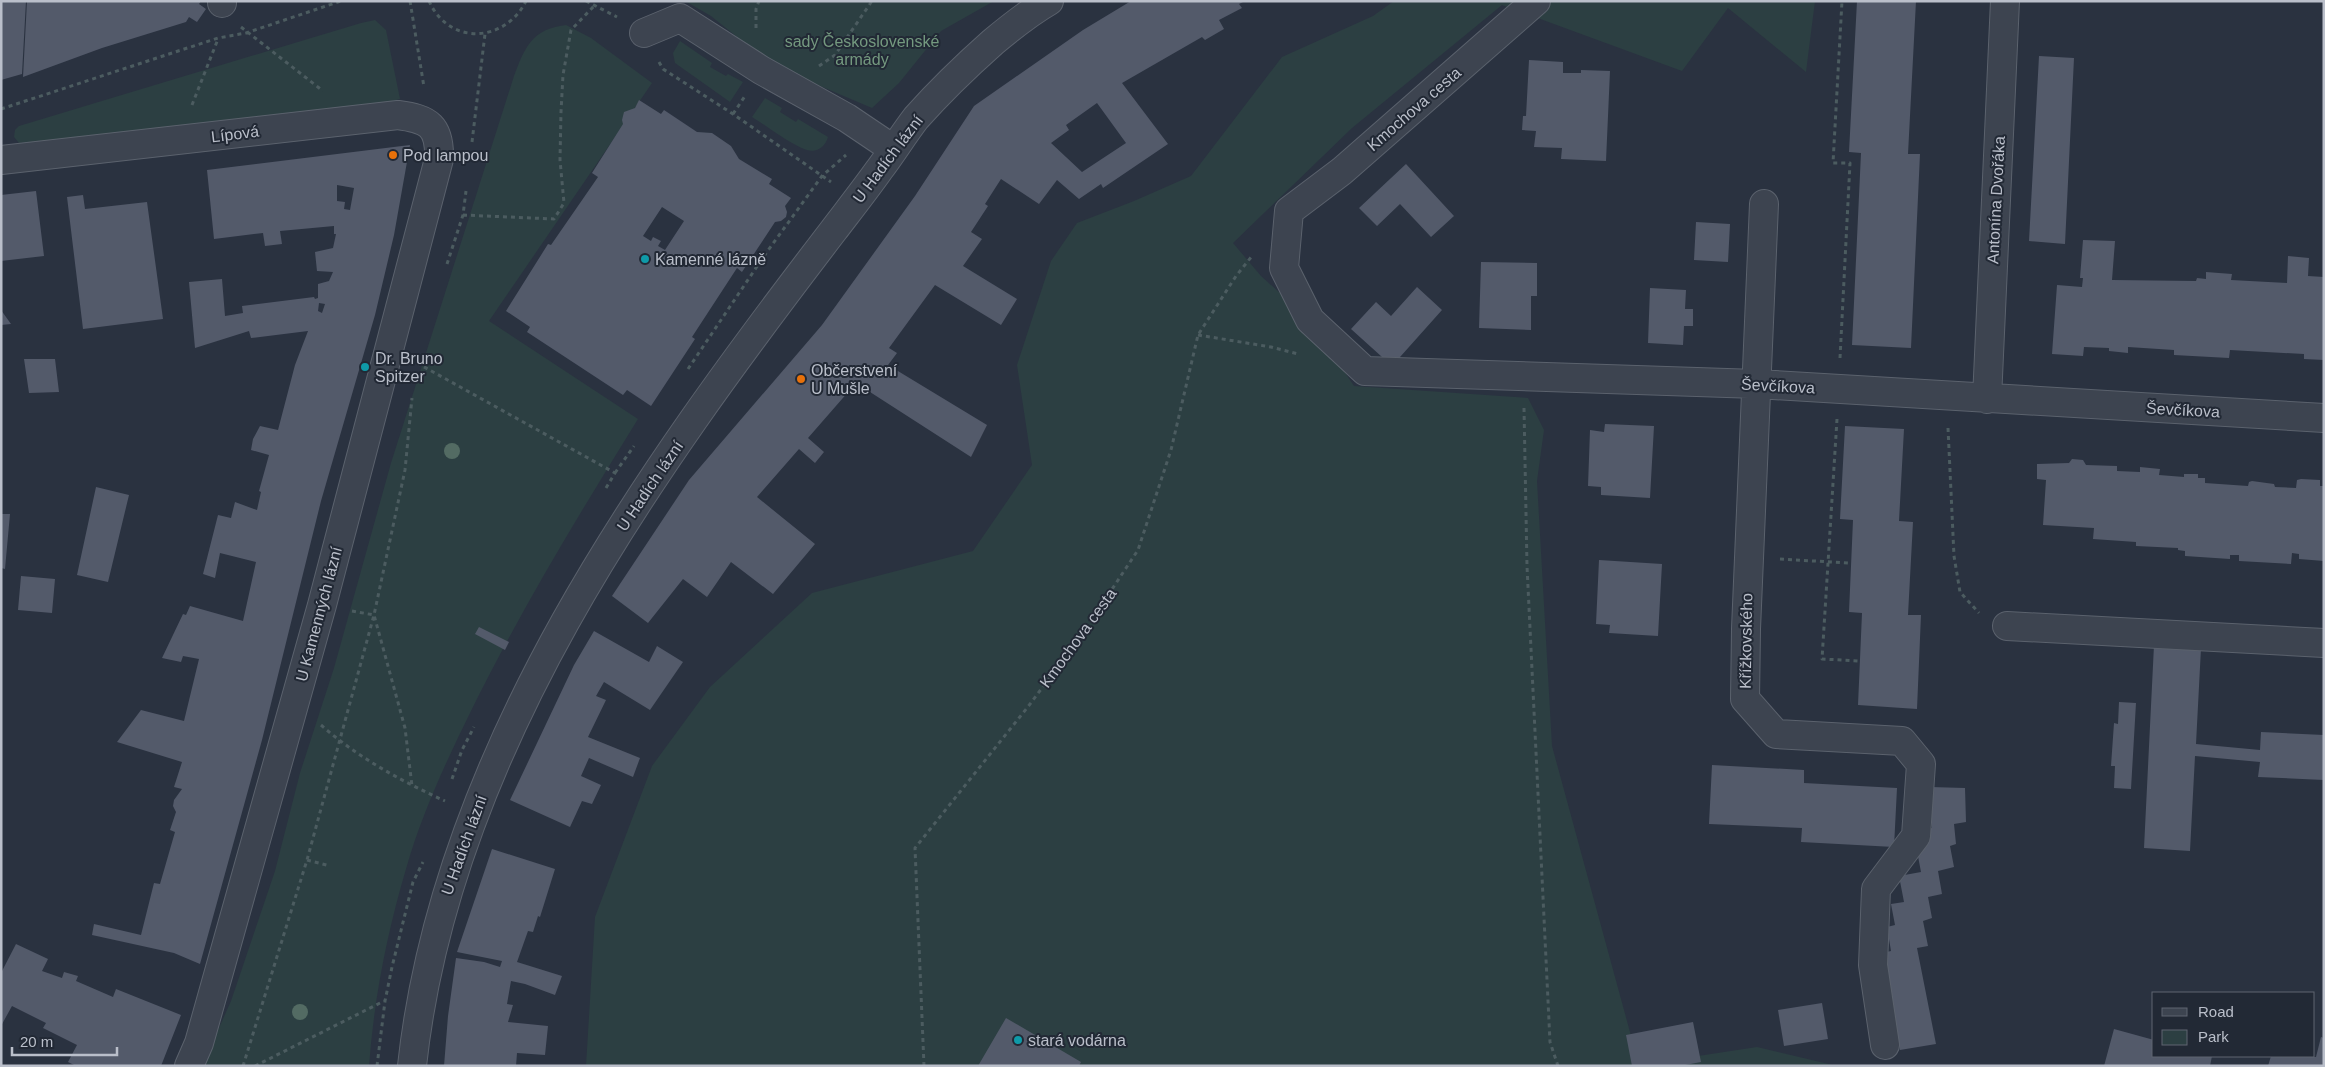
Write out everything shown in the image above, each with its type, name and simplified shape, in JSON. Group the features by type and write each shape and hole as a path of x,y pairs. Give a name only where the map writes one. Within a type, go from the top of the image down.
{"street":[{"name":"U Hadích lázní","path":"412,1066 429,960 445,897 471,821 500,752 579,596 642,496 761,325 917,118 966,66 1027,14 1049,1"},
{"name":"Kmochova cesta","path":"1284,268 1289,212 1342,171 1536,1"},
{"name":"Antonína Dvořáka","path":"1987,399 2005,1"},
{"path":"644,33 680,18 762,70 847,118 894,149"},
{"name":"Lípová","path":"1,160 398,115 417,118 430,126"},
{"name":"U Kamenných lázní","path":"189,1066 199,1044 295,704 439,159 440,142 430,126"},
{"name":"Křížkovského","path":"1764,204 1745,699 1776,734 1902,742 1921,764 1916,836 1876,889 1872,965 1885,1045"},
{"name":"Ševčíkova","path":"1284,268 1310,320 1365,371 1757,384 2324,418"},
{"path":"2007,626 2324,643"}],"path":[{"path":"1,109 218,38 246,33 341,1"},
{"path":"410,1 430,126"},
{"path":"429,1 435,13 452,28 462,32 485,34 506,26 518,15 526,1"},
{"path":"586,1 595,4 644,33 663,70 750,125 857,200"},
{"path":"758,33 756,9 759,1"},
{"path":"813,68 834,55 872,1"},
{"path":"1842,1 1832,163 1850,163 1822,659 1860,661"},
{"path":"463,215 554,219 564,203 560,160 561,112 563,75 571,30 595,4"},
{"path":"246,33 360,119"},
{"path":"471,148 485,34"},
{"path":"179,140 218,38"},
{"path":"684,375 764,256 822,176"},
{"path":"445,270 463,215 466,186"},
{"name":"Kmochova cesta","path":"924,1066 916,848 1027,708 1081,636 1138,550 1171,450 1198,335 1236,276 1255,253"},
{"path":"1198,335 1271,347 1299,354"},
{"path":"414,372 415,362 615,473"},
{"path":"1538,376 1523,410 1526,527 1550,1042 1558,1066"},
{"path":"243,1066 308,860 374,615 405,470 412,391"},
{"path":"1948,427 1954,556 1960,592 1976,612 2007,626"},
{"path":"605,489 636,443"},
{"path":"1749,558 1848,563"},
{"path":"322,604 374,615"},
{"path":"374,615 405,728 412,786"},
{"path":"295,704 340,742 412,786 445,801"},
{"path":"451,784 462,750 476,723"},
{"path":"442,810 448,792"},
{"path":"377,1066 385,1001 413,882 426,856"},
{"path":"308,860 330,866"},
{"path":"255,1066 385,1001"}],"green space":[{"name":"sady Československé armády","path":"685,1 994,1 941,31 899,83 872,108 773,66 711,16"},
{"path":"1394,1 1815,1 1806,72 1728,8 1682,71 1502,5 1352,128 1233,243 1261,276 1310,320 1354,386 1528,398 1544,430 1537,481 1552,746 1639,1065 1757,1047 1837,1066 586,1066 595,917 652,766 710,687 812,593 973,551 1032,465 1017,365 1051,261 1077,223 1191,176 1282,57 1373,16"},
{"path":"375,20 386,30 400,99 368,108 77,139 19,143 14,137 15,130 19,126"},
{"path":"566,25 591,38 652,83 489,321 638,419 571,528 508,639 469,715 434,790 412,849 393,917 382,966 369,1066 202,1066 231,1001 275,871 300,773 334,668 391,463 514,76 522,56 531,41 545,31"},
{"path":"680,41 712,63 710,67 726,76 728,74 743,82 730,102 675,63 673,53"},
{"path":"765,98 782,108 780,112 796,122 798,119 828,137 825,144 814,151 801,148 752,117"}],"building":[{"path":"1,1 26,1 22,74 1,80"},
{"path":"27,1 201,1 199,4 206,9 197,22 189,17 186,22 102,48 23,77"},
{"path":"1131,1 1245,1 1239,4 1242,8 1219,20 1224,29 1205,40 1202,37 1122,83 1168,144 1103,188 1101,184 1079,199 1057,180 1039,204 1001,179 985,204 988,206 971,232 982,239 963,266 1017,299 1001,325 935,285 889,348 897,353 888,365 987,425 971,457 856,383 808,438 824,452 815,463 799,449 757,497 815,544 773,594 731,562 707,597 683,579 648,623 612,596 689,480 822,325 915,196 974,106 1083,30","holes":["1097,103 1126,143 1082,172 1051,143 1069,130 1066,125"]},
{"path":"1857,1 1916,1 1908,154 1920,154 1911,348 1852,345 1861,153 1849,152"},
{"path":"2039,56 2074,58 2065,244 2029,241"},
{"path":"1529,60 1563,62 1563,73 1581,73 1581,70 1610,71 1606,161 1561,159 1562,148 1534,147 1536,131 1522,130 1523,116 1526,116"},
{"name":"Kamenné lázně","path":"639,100 661,114 664,110 697,132 712,133 731,146 739,159 772,179 769,184 791,198 785,206 786,217 781,221 775,222 742,272 737,268 692,337 695,339 651,406 627,390 623,395 527,332 530,327 506,311 548,244 551,245 598,177 592,173 623,124 624,112 635,108","holes":["662,207 684,221 665,250 658,246 661,241 653,237 651,241 643,236"]},
{"path":"410,145 394,235 375,315 321,501 262,740 200,964 174,953 92,935 94,924 141,935 154,883 160,884 175,832 170,830 176,812 173,806 174,800 182,789 174,787 182,762 117,742 141,710 184,721 199,659 183,656 181,662 162,658 183,614 186,615 190,606 243,621 256,562 220,553 215,578 203,574 218,515 231,518 235,502 257,510 261,492 259,491 269,455 251,450 253,439 260,426 278,430 295,365 308,331 251,338 249,331 195,348 189,282 222,279 225,316 243,313 242,306 314,297 315,299 318,298 318,284 329,281 333,272 317,271 315,252 333,248 336,234 334,234 334,226 280,231 282,244 265,246 263,233 214,239 207,170","holes":["337,185 354,188 350,210 344,209 345,202 337,201","319,303 325,304 322,313 318,311"]},
{"path":"1406,164 1454,216 1431,237 1400,204 1377,226 1359,208"},
{"path":"36,191 44,256 1,261 1,195"},
{"path":"83,195 85,209 147,202 163,319 83,329 67,197"},
{"path":"1696,222 1730,224 1728,262 1694,260"},
{"path":"2083,240 2115,241 2112,280 2196,281 2197,278 2206,279 2206,272 2232,274 2231,280 2287,283 2288,256 2309,258 2308,276 2324,277 2324,360 2304,359 2304,354 2230,350 2229,358 2174,355 2174,350 2128,347 2128,353 2109,351 2109,348 2084,347 2083,356 2052,354 2057,285 2082,287 2083,278 2080,278"},
{"path":"1481,262 1537,263 1537,296 1531,296 1531,330 1479,328"},
{"path":"1417,287 1442,310 1392,366 1351,329 1376,302 1391,316"},
{"path":"1650,288 1686,290 1685,309 1693,309 1693,326 1684,326 1683,345 1648,343"},
{"path":"1,310 11,324 1,325"},
{"path":"24,359 55,359 59,392 29,393"},
{"path":"1605,424 1654,426 1650,498 1601,495 1601,487 1588,486 1590,430 1604,432"},
{"path":"1845,426 1904,429 1899,521 1913,522 1908,615 1921,615 1917,709 1858,705 1862,613 1849,612 1853,520 1840,519"},
{"path":"2072,459 2083,460 2086,465 2117,466 2117,471 2140,472 2140,467 2160,469 2159,475 2184,477 2184,474 2198,474 2198,478 2205,478 2205,483 2248,486 2249,482 2252,481 2274,484 2275,487 2296,488 2297,480 2320,480 2320,486 2324,486 2324,561 2299,559 2299,554 2292,553 2291,564 2239,561 2239,555 2230,555 2230,559 2185,556 2185,551 2178,550 2178,548 2136,546 2136,542 2093,539 2094,528 2043,525 2046,480 2037,479 2037,464 2069,463"},
{"path":"96,487 129,495 108,582 77,575"},
{"path":"1,514 10,514 5,569 1,568"},
{"path":"1599,560 1662,564 1658,636 1609,633 1610,625 1596,624"},
{"path":"21,576 55,579 52,613 18,610"},
{"path":"479,627 509,642 505,650 475,634"},
{"path":"594,631 649,662 657,646 683,662 650,710 604,682 596,696 606,700 588,737 640,758 633,777 589,758 581,776 601,785 592,804 582,801 570,827 510,800 574,665"},
{"path":"2154,645 2201,648 2196,744 2260,750 2261,732 2324,735 2324,780 2258,777 2260,762 2195,756 2190,851 2144,848"},
{"path":"2119,702 2136,703 2131,789 2114,788 2115,766 2111,766 2114,723 2118,724"},
{"path":"1712,765 1804,770 1804,783 1897,788 1894,847 1801,842 1802,828 1709,824"},
{"path":"1930,787 1965,788 1966,822 1954,824 1956,844 1950,846 1954,867 1938,871 1942,894 1928,897 1932,918 1923,921 1928,946 1917,948 1936,1044 1900,1050 1882,953 1891,951 1887,927 1895,925 1891,904 1904,902 1899,876 1921,872 1917,851 1924,850 1922,830 1932,828"},
{"path":"492,849 555,869 540,917 538,916 533,932 528,931 517,962 562,976 555,995 511,981 507,1004 513,1005 508,1022 548,1026 545,1055 517,1053 516,1066 444,1066 448,1016 456,958 484,962 500,967 502,961 457,952"},
{"path":"16,944 48,959 42,971 62,978 64,972 78,976 76,981 113,997 116,989 181,1015 161,1066 76,1066 68,1062 77,1045 43,1028 46,1023 12,1006 1,1026 1,973"},
{"path":"1822,1003 1828,1039 1784,1046 1778,1010"},
{"name":"stará vodárna","path":"1006,1018 1081,1062 1079,1066 978,1066"},
{"path":"1693,1022 1701,1062 1680,1066 1632,1066 1626,1035"},
{"path":"2114,1029 2152,1039 2152,1057 2212,1057 2210,1066 2104,1066"},
{"path":"2321,1037 2324,1038 2324,1066 2268,1066 2271,1057 2316,1057"}],"place":[{"name":"Pod lampou","path":"393,155"},
{"name":"Kamenné lázně","path":"645,259"},
{"name":"Dr. Bruno Spitzer","path":"365,367"},
{"name":"Občerstvení U Mušle","path":"801,379"},
{"name":"stará vodárna","path":"1018,1040"}]}
